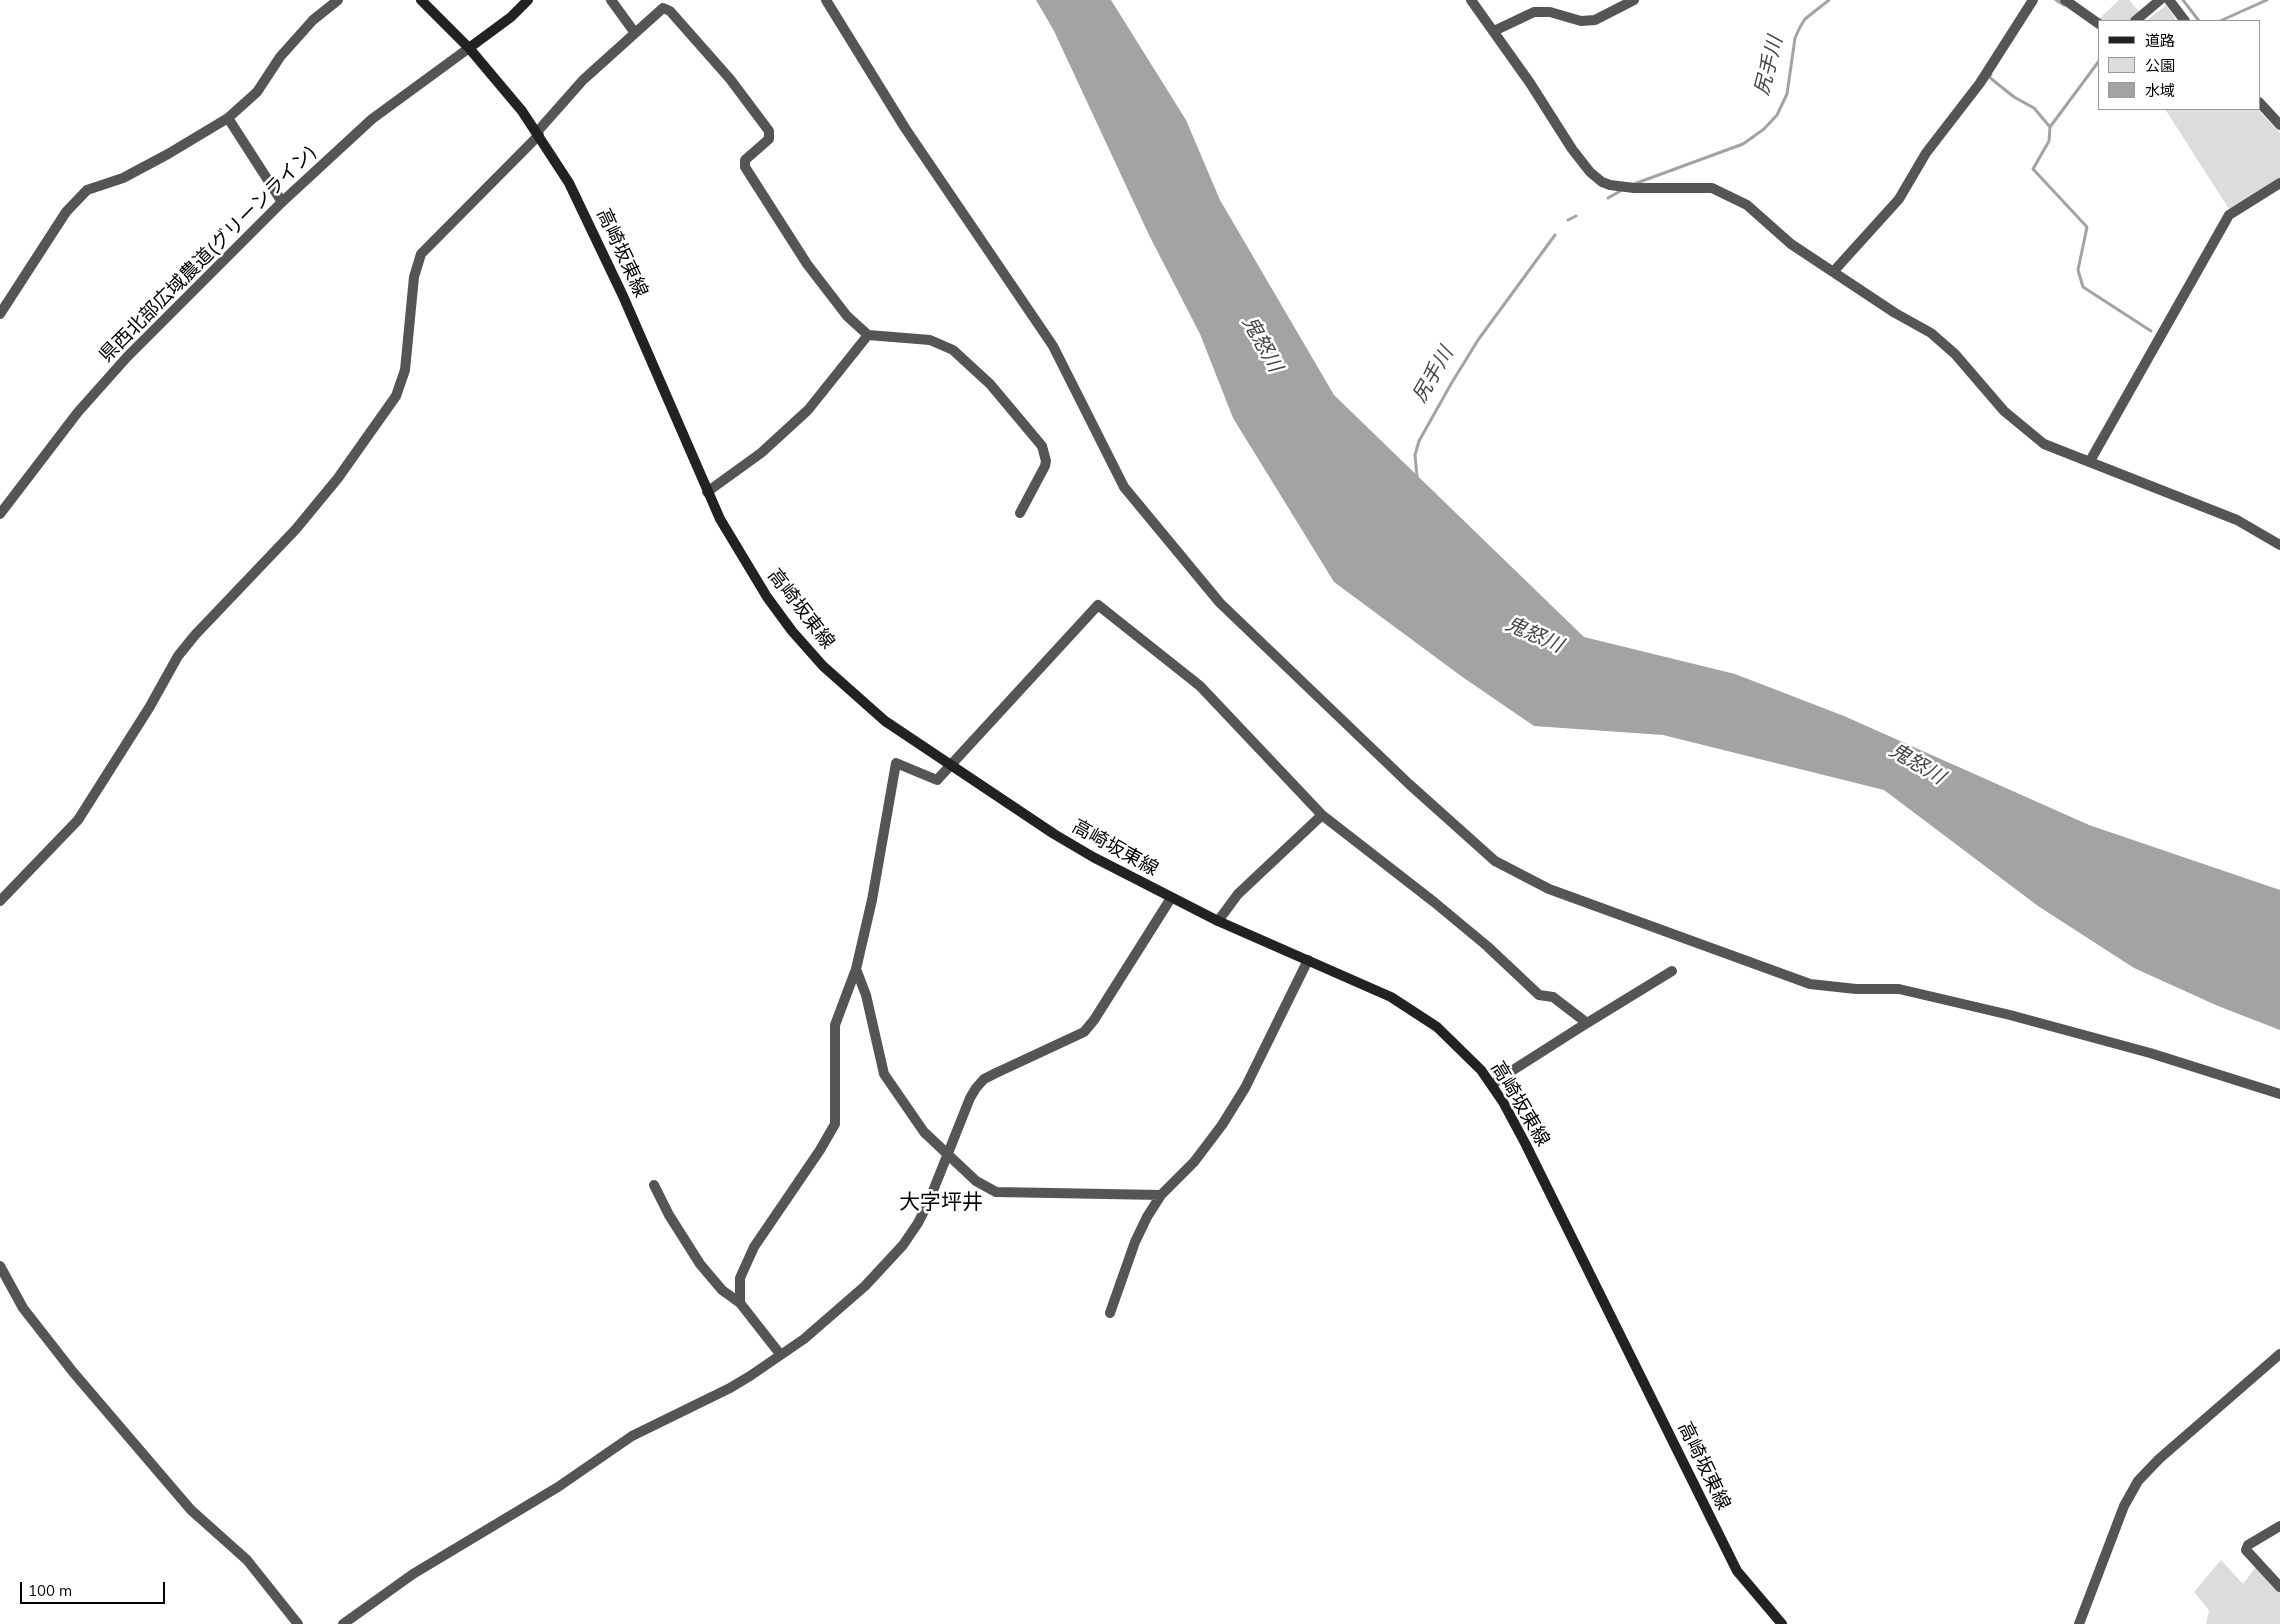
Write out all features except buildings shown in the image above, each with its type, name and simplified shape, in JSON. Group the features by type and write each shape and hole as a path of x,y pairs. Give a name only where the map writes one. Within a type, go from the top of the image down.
{"main road":[{"name":"高崎坂東線","path":"421,0 469,48 538,134 569,183 596,237 707,492 750,571 798,638 823,666 870,709 950,766 1054,834 1171,898 1218,921 1391,997 1418,1014 1452,1040 1493,1085 1526,1143 1737,1571 1782,1624"},
{"path":"469,48 511,17 528,0"}],"street":[{"path":"0,314 66,212 87,190 123,178 228,118 257,92 280,57 313,20 338,0"},
{"path":"611,0 635,33"},
{"path":"826,0 905,128 1053,346 1124,487 1220,602 1409,784 1495,861 1549,889 1810,984 1856,989 1899,989 2010,1014 2150,1053 2280,1094"},
{"path":"1472,0 1581,161 1602,182 1634,188 1712,188 1747,206 1791,244 1937,338 1955,354 2004,411 2044,444 2237,520 2280,545"},
{"path":"1494,31 1534,12 1550,12 1581,21 1595,20 1634,0"},
{"path":"1833,272 1899,199 1926,153 1980,82 2033,0"},
{"path":"2065,0 2098,23"},
{"path":"2136,20 2160,0"},
{"path":"2168,0 2184,20"},
{"path":"0,901 78,820 149,708 178,656 195,635 296,529 338,478 396,396 405,370 413,283 421,254 538,134 583,80 664,8 670,11 730,79 769,131 769,139 745,160 745,166 807,264 847,316 868,335 930,340 953,350 990,384 1042,446 1046,461 1020,513"},
{"name":"県西北部広域農道(グリーンライン)","path":"0,514 78,412 127,357 282,202 372,119 469,48"},
{"path":"2260,103 2280,125"},
{"path":"228,118 282,202"},
{"path":"2090,461 2229,215 2280,183"},
{"path":"707,492 761,453 808,410 868,335"},
{"path":"740,1302 740,1278 754,1247 820,1150 835,1124 835,1025 856,969 872,900 896,763 937,780 1098,605 1200,686 1322,815 1434,902 1487,946 1539,995 1553,997 1587,1023"},
{"path":"1218,921 1244,888 1322,815"},
{"path":"343,1624 413,1574 558,1487 632,1436 730,1388 804,1338 865,1286 903,1245 918,1223 929,1201 970,1098 976,1088 984,1079 1084,1032 1094,1020 1171,898"},
{"path":"1110,1313 1135,1242 1161,1195 1194,1162 1222,1125 1246,1088 1308,960"},
{"path":"856,969 866,995 884,1074 924,1132 947,1156 976,1181 996,1192 1161,1195"},
{"path":"1493,1085 1499,1079 1672,971"},
{"path":"654,1185 668,1215 700,1264 722,1290 740,1302 780,1354"},
{"path":"0,1266 24,1308 77,1378 191,1510 247,1560 298,1624"},
{"path":"2079,1624 2124,1506 2138,1481 2159,1459 2280,1354"},
{"path":"2280,1526 2248,1545 2246,1550 2280,1587"}],"green space":[{"path":"2119,0 2129,0 2140,13 2130,20 2098,20"},
{"path":"2166,5 2176,20 2147,20"},
{"path":"2166,110 2258,110 2280,133 2280,180 2229,209"},
{"path":"2221,1560 2243,1584 2256,1567 2280,1593 2280,1624 2206,1624 2209,1610 2194,1592"}],"water":[{"name":"鬼怒川","path":"1036,0 1111,0 1186,120 1220,200 1334,395 1584,637 1735,674 1844,716 2089,825 2280,890 2280,1030 2218,1006 2134,968 2038,906 1884,790 1663,735 1534,726 1461,676 1334,582 1233,418 1200,334 1149,235 1054,31"}],"waterway":[{"name":"尻手川","path":"1634,184 1743,144 1764,129 1777,115 1787,94 1795,38 1800,27 1805,19 1829,0"},
{"path":"2056,0 2064,5"},
{"path":"2183,0 2198,20"},
{"path":"2222,20 2267,0"},
{"path":"2050,127 2098,62"},
{"path":"1991,75 1989,77 2014,97 2034,108 2050,127 2049,141 2033,169 2087,227 2078,270 2083,287 2151,331"},
{"name":"尻手川","path":"1608,198 1624,189"},
{"name":"尻手川","path":"1568,220 1576,216"},
{"name":"尻手川","path":"1417,477 1415,455 1419,441 1451,384 1478,340 1555,235"}],"district":[{"name":"大字坪井","path":"941,1203"}]}
